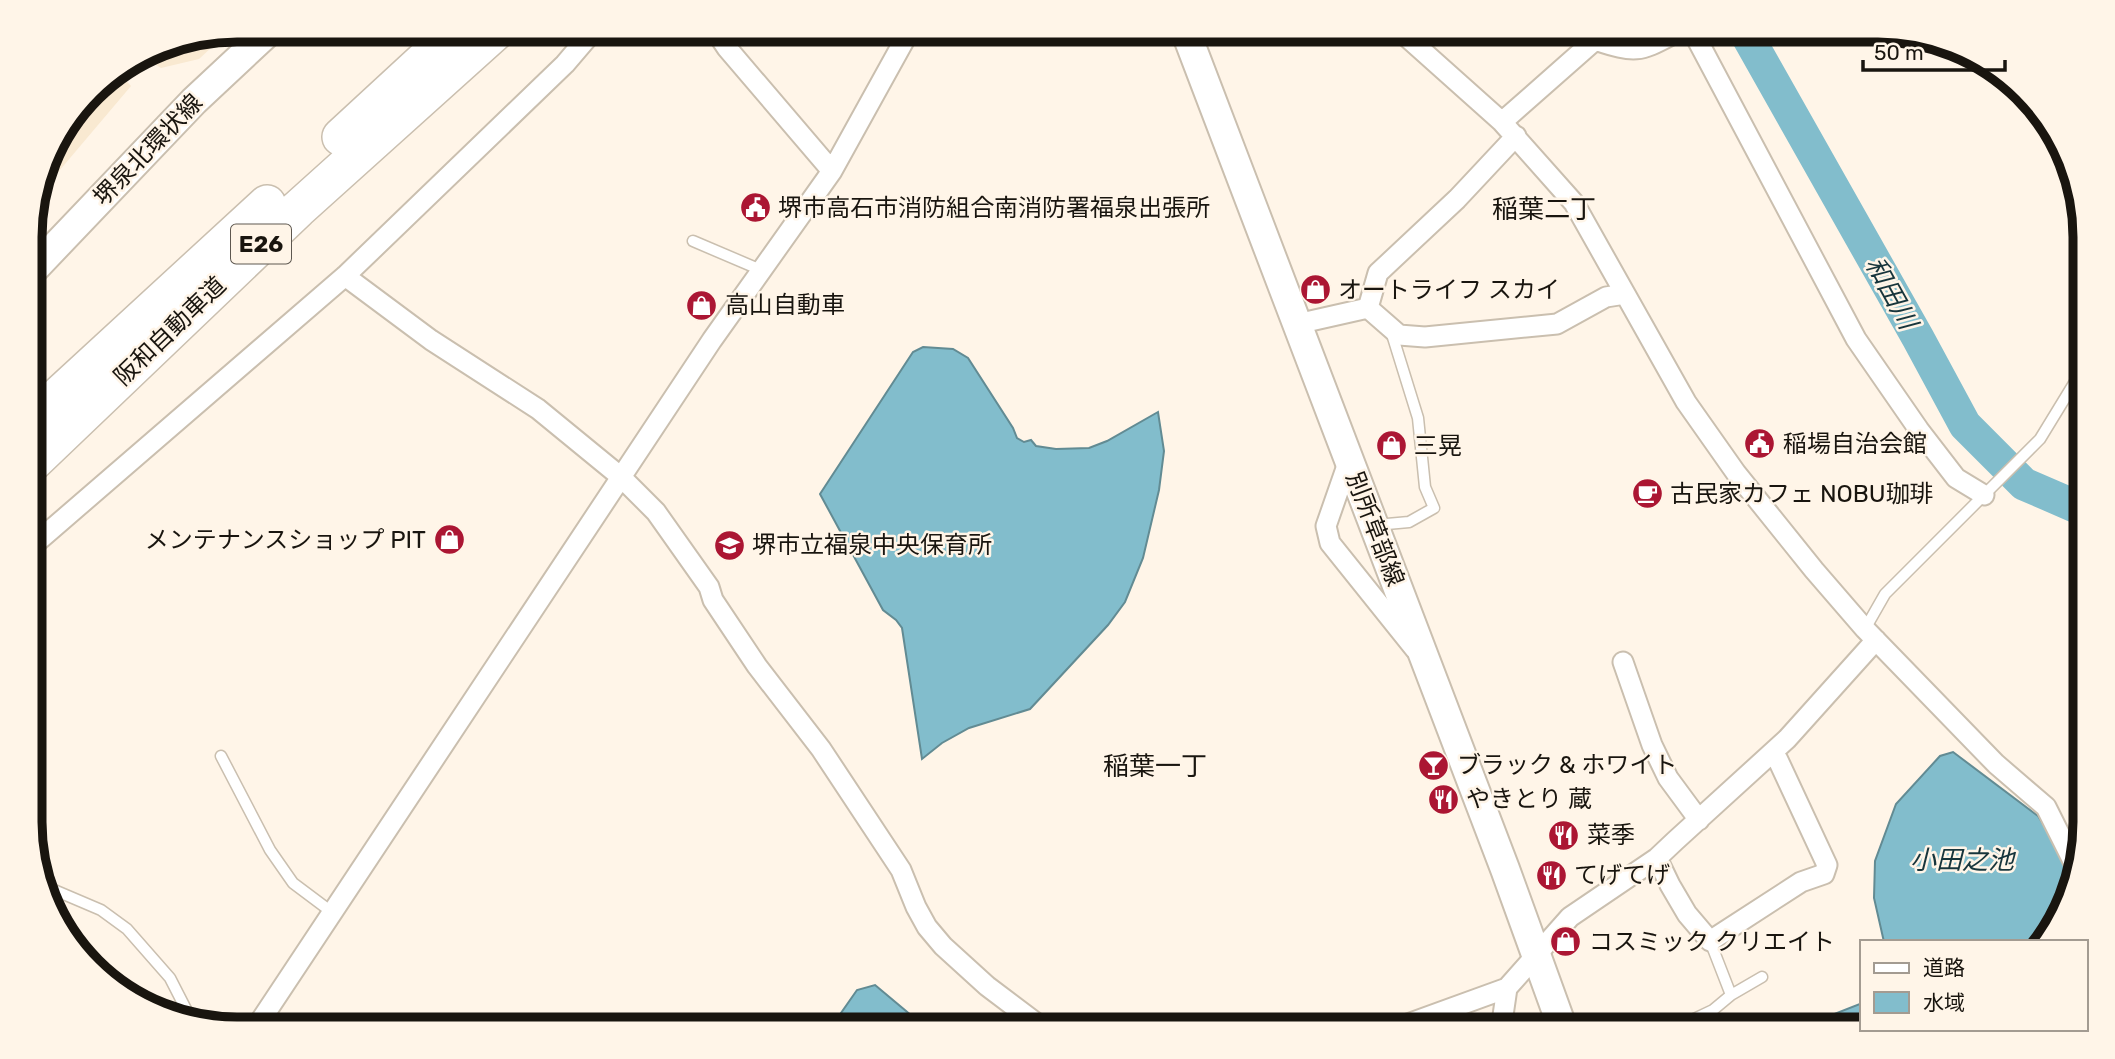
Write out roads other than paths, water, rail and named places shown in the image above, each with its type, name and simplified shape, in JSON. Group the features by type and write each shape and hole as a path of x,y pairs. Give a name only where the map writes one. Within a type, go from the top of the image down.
{"highway":[{"name":"阪和自動車道","path":"42,411 444,42"},
{"name":"阪和自動車道","path":"42,453 298,209 484,42"}],"main road":[{"name":"堺泉北環状線","path":"42,260 194,101 257,42"},
{"name":"別所草部線","path":"1190,42 1537,953 1559,1017"}],"street":[{"path":"42,534 345,276 565,64 584,42"},
{"path":"723,42 832,171"},
{"path":"264,1017 712,340 832,171 903,42"},
{"path":"1412,42 1502,122 1574,203 1686,401 1736,472 1814,570 1871,634 1996,764 2046,807 2070,854"},
{"path":"1502,122 1593,42"},
{"path":"1601,42 1622,49 1642,50 1658,42"},
{"path":"1698,42 1857,338 1919,430 1956,478 1984,495"},
{"path":"1368,308 1378,273 1457,199 1516,136"},
{"path":"345,276 431,340 538,409 621,477 656,512 709,587 713,600 757,666 821,749 901,870 927,927 943,946 987,986 1028,1017"},
{"path":"1368,308 1399,335 1425,337 1557,324 1606,297 1625,294"},
{"path":"1297,324 1368,308"},
{"path":"1349,460 1326,526 1330,543 1427,664"},
{"path":"1427,1017 1507,988 1570,917 1657,858 1787,739 1871,634"},
{"path":"1623,662 1652,745 1668,778 1699,820"},
{"path":"1657,858 1687,914 1710,941 1801,882 1824,874 1826,865 1772,752"},
{"path":"1503,1017 1507,988"}],"lane":[{"path":"693,241 761,270"},
{"path":"1374,525 1409,522 1434,508 1425,487 1418,418 1390,328"},
{"path":"1871,634 1885,594 2040,439 2073,385"},
{"path":"221,756 270,850 293,883 333,913"},
{"path":"55,890 101,910 128,929 170,978 187,1010"},
{"path":"1710,941 1731,995"},
{"path":"1698,1017 1762,977"}],"water":[{"path":"923,347 953,349 968,358 1017,438 1024,442 1031,440 1036,446 1056,449 1089,448 1107,441 1158,412 1164,451 1159,490 1143,558 1125,602 1108,625 1030,709 969,728 942,743 922,759 902,628 883,610 820,494 913,352"},
{"name":"小田之池","path":"1953,752 2038,816 2068,863 2063,885 2053,908 2033,940 1884,940 1874,898 1875,861 1896,804 1940,756"},
{"path":"875,985 913,1017 838,1017 857,990"},
{"path":"1860,1004 1860,1017 1827,1017"}],"waterway":[{"name":"和田川","path":"1751,42 1965,425 2024,484 2073,505"}],"place":[{"name":"堺市高石市消防組合南消防署福泉出張所","path":"755,208"},
{"name":"オートライフ スカイ","path":"1315,290"},
{"name":"高山自動車","path":"702,305"},
{"name":"稲場自治会館","path":"1760,444"},
{"name":"三晃","path":"1391,446"},
{"name":"古民家カフェ NOBU珈琲","path":"1647,494"},
{"name":"メンテナンスショップ PIT","path":"449,540"},
{"name":"堺市立福泉中央保育所","path":"729,545"},
{"name":"ブラック & ホワイト","path":"1434,765"},
{"name":"やきとり 蔵","path":"1443,799"},
{"name":"菜季","path":"1564,835"},
{"name":"てげてげ","path":"1551,875"},
{"name":"コスミック クリエイト","path":"1566,942"}],"district":[{"name":"稲葉二丁","path":"1544,209"},
{"name":"稲葉一丁","path":"1155,766"}]}
